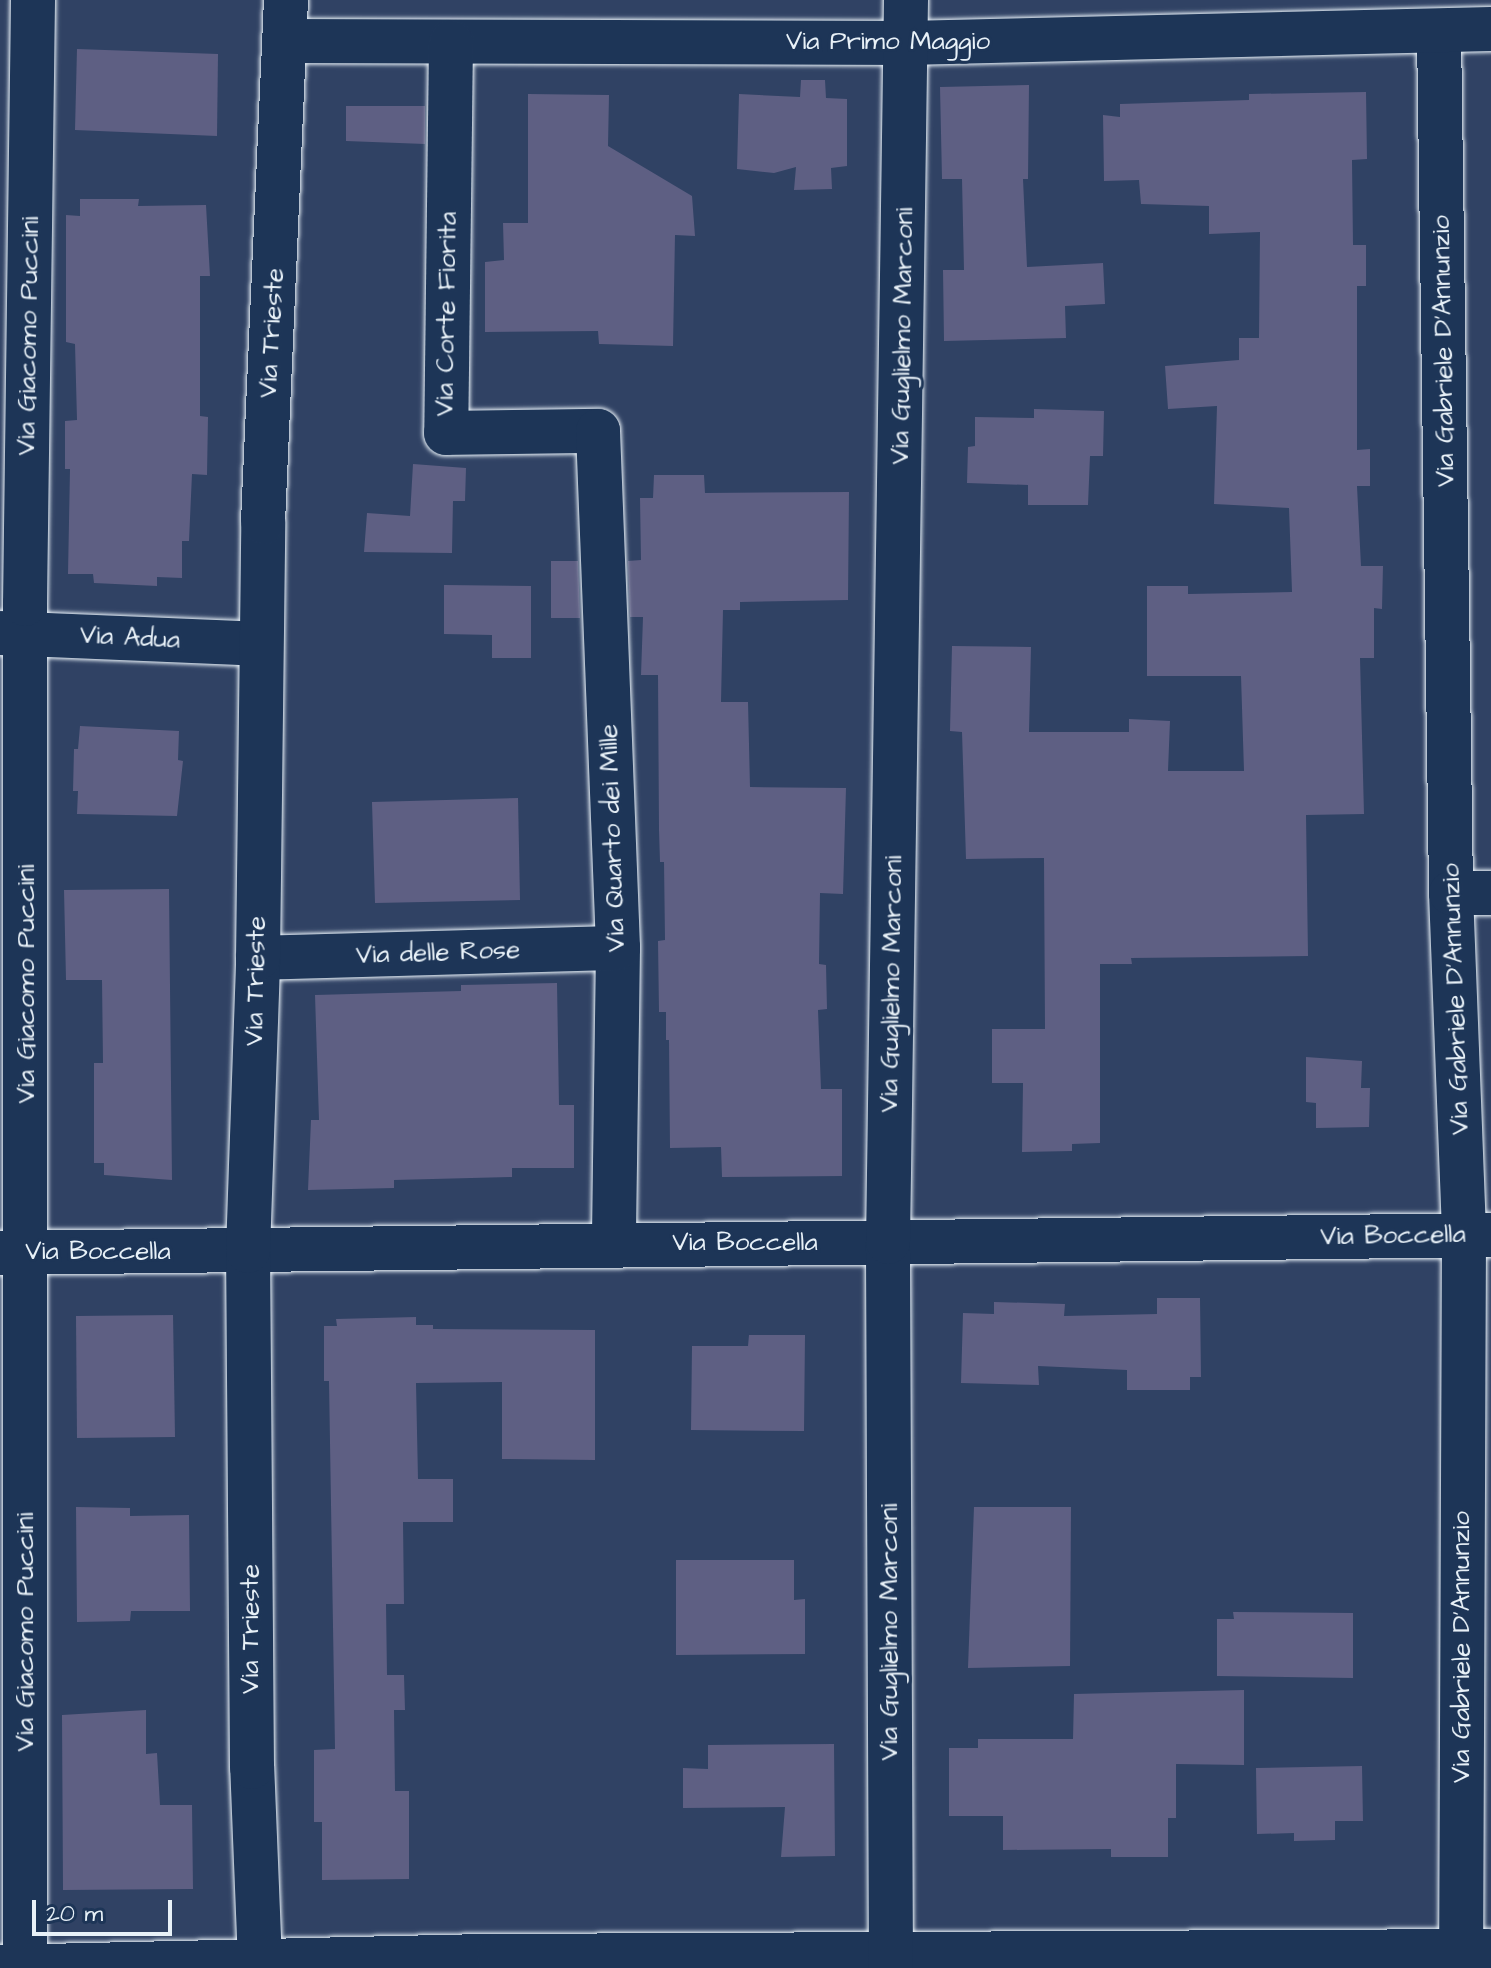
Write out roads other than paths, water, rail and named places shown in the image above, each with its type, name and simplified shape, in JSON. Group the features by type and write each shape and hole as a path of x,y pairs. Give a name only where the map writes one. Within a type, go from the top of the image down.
{"street":[{"name":"Via Giacomo Puccini","path":"25,1967 14,1252 13,633 33,0"},
{"name":"Via Guglielmo Marconi","path":"891,1961 888,1242 906,0"},
{"name":"Via Primo Maggio","path":"285,21 451,42 907,43 1491,29"},
{"name":"Via Trieste","path":"260,1962 252,1767 248,1251 258,958 260,644 285,21"},
{"name":"Via Gabriele D'Annunzio","path":"1439,31 1471,893 1477,1235 1471,1957"},
{"name":"Via Corte Fiorita","path":"451,42 446,433 598,431"},
{"name":"Via Quarto dei Mille","path":"598,431 618,948 614,1244"},
{"name":"Via Adua","path":"13,633 260,644"},
{"name":"Via delle Rose","path":"258,958 618,948"},
{"name":"Via Boccella","path":"14,1252 1477,1235"},
{"path":"0,1967 260,1962 1471,1957"}]}
